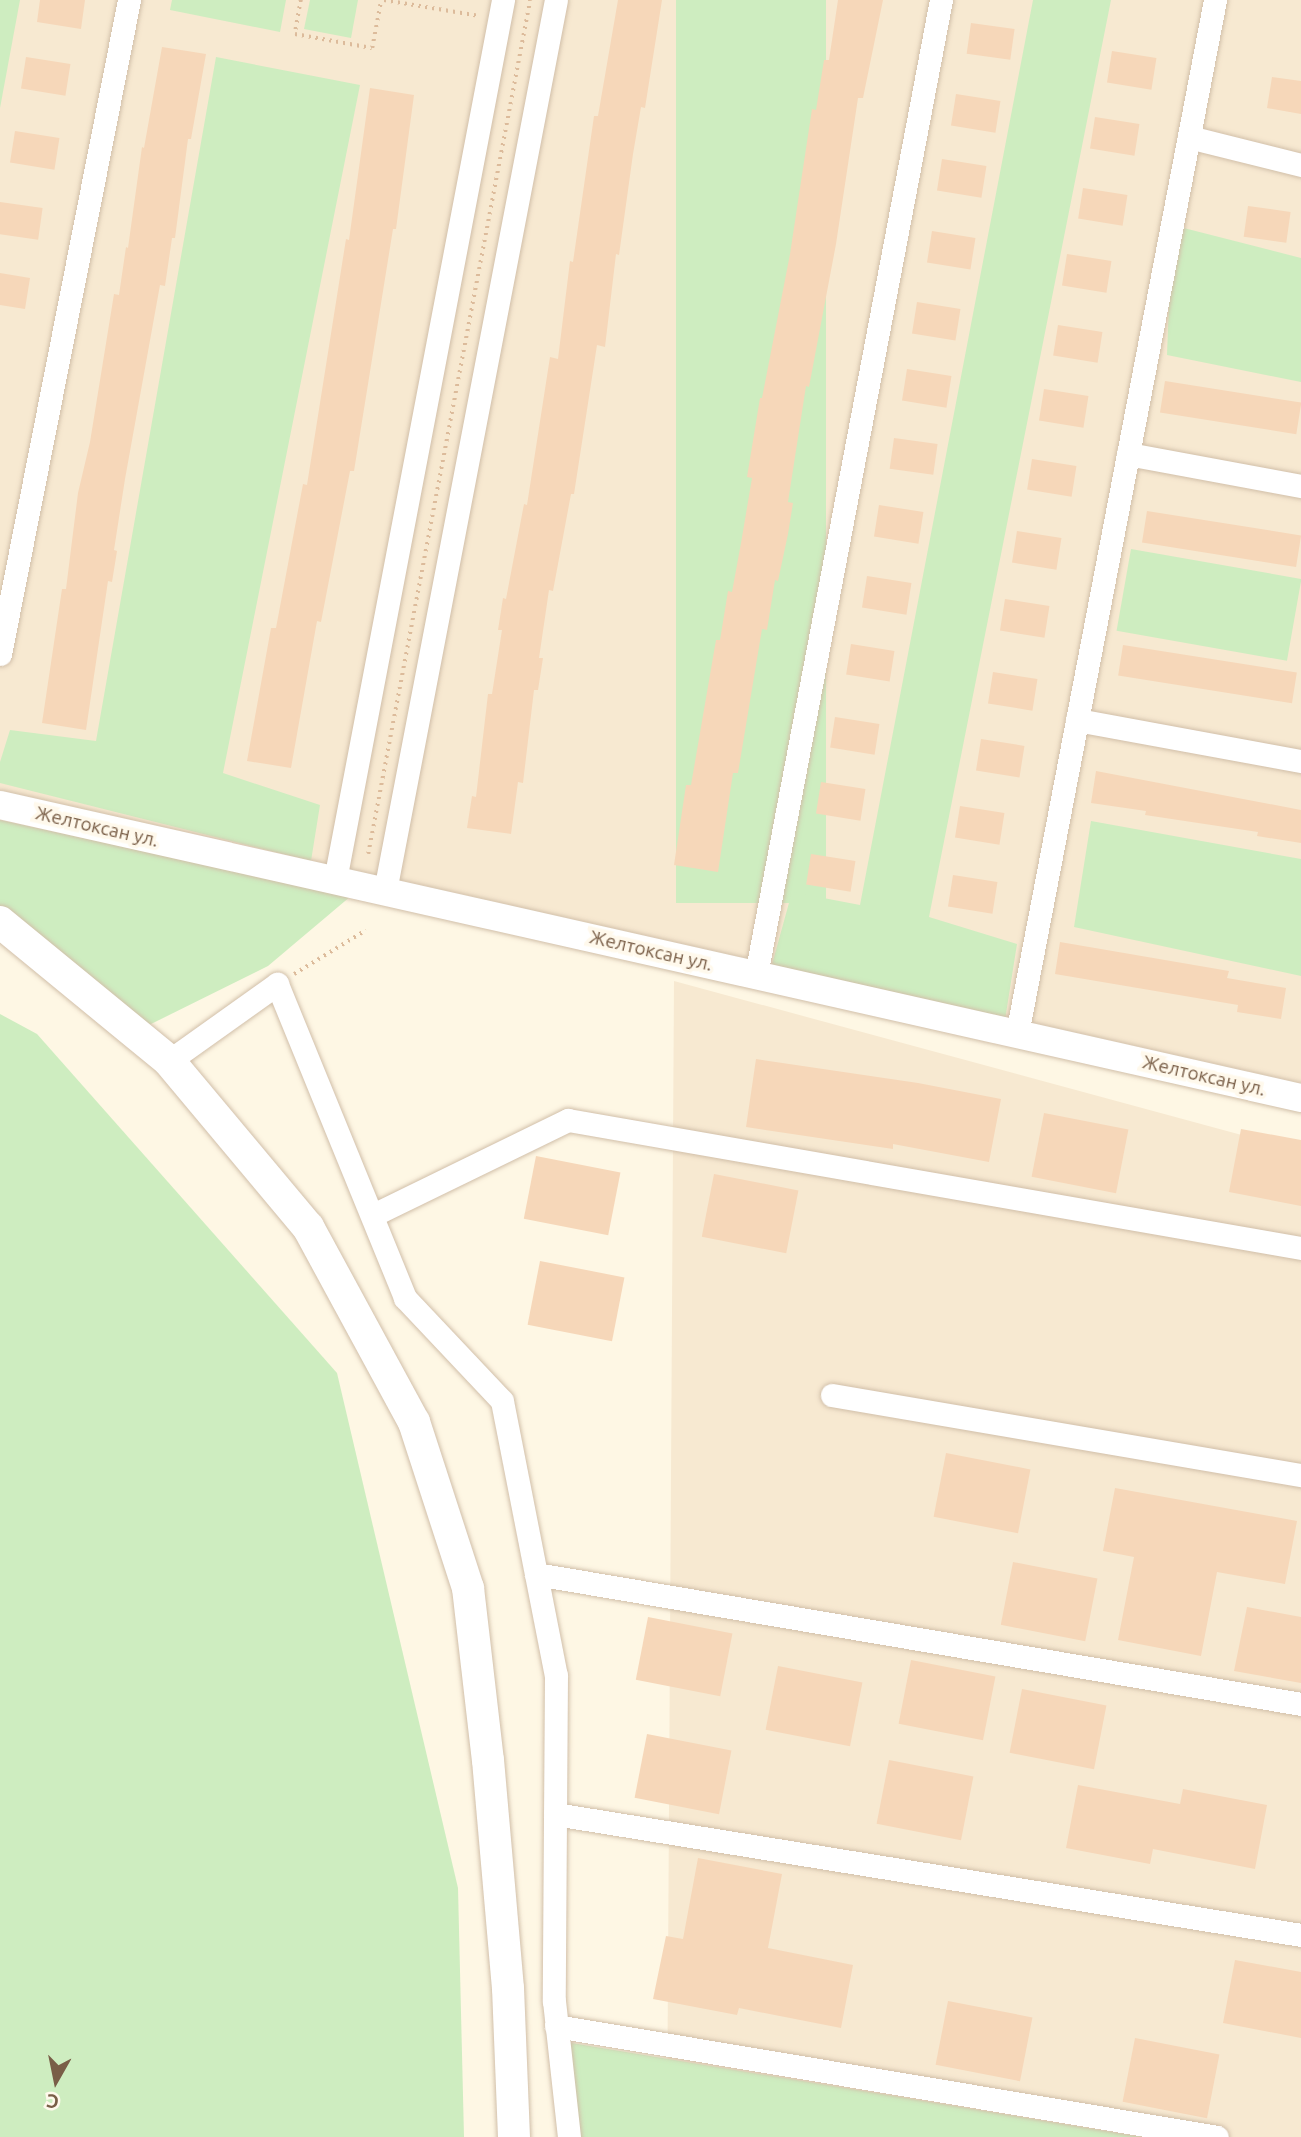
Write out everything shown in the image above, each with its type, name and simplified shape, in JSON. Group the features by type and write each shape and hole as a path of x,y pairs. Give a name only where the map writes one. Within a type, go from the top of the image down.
{"main road":[{"path":"0,922 169,1061 308,1227 414,1422 468,1588 488,1760 508,1988 514,2137"}],"street":[{"path":"0,654 129,0"},
{"path":"385,891 556,0"},
{"path":"756,975 941,0"},
{"path":"1017,1034 1215,0"},
{"path":"335,880 501,10"},
{"path":"1189,137 1301,165"},
{"path":"1128,454 1301,486"},
{"path":"1077,720 1301,761"},
{"name":"Желтоксан ул.","path":"0,805 1301,1098"},
{"path":"169,1061 277,984 405,1298 502,1401 556,1675 556,2026 569,2137"},
{"path":"373,1215 568,1120 1301,1248"},
{"path":"832,1395 1301,1475"},
{"path":"536,1574 1301,1704"},
{"path":"555,1814 1301,1935"},
{"path":"556,2026 1217,2137"}],"path":[{"path":"301,0 295,34 372,48 383,0 501,10"},
{"path":"368,854 530,0"},
{"path":"481,113 533,123"},
{"path":"451,274 502,284"},
{"path":"421,429 472,439"},
{"path":"390,594 440,604"},
{"path":"359,756 410,766"},
{"path":"277,984 366,930"}],"shaded area":[{"path":"0,0 1301,0 1301,1083 0,790"},
{"path":"674,981 1301,1151 1301,2137 667,2137"}],"green space":[{"path":"0,0 20,0 0,108"},
{"path":"172,0 286,0 280,32 170,10"},
{"path":"310,0 358,0 351,38 304,29"},
{"path":"676,0 826,0 826,903 676,903"},
{"path":"1033,0 1111,0 929,917 1017,944 1005,1020 771,968 792,892 860,905"},
{"path":"216,57 360,85 223,773 320,805 311,861 0,783 0,762 10,730 96,741"},
{"path":"1172,225 1301,258 1301,382 1167,355"},
{"path":"1131,549 1301,579 1287,661 1117,631"},
{"path":"0,820 351,896 268,966 147,1026 0,906"},
{"path":"1091,821 1301,859 1301,976 1074,927"},
{"path":"0,1014 37,1034 337,1373 458,1888 464,2137 0,2137"},
{"path":"566,2042 1142,2137 578,2137"}],"building":[{"path":"40,0 85,0 81,29 37,22"},
{"path":"618,0 662,0 645,108 641,107 633,154 619,255 616,254 605,347 597,345 574,494 571,494 553,591 549,590 539,658 543,658 538,690 534,690 523,783 518,782 511,834 467,828 472,796 476,797 488,694 492,694 502,630 498,630 503,598 506,599 524,504 527,505 550,357 558,359 570,261 573,262 594,116 598,116"},
{"path":"838,0 883,0 863,98 858,98 836,244 809,387 806,386 788,502 793,503 788,534 778,581 775,580 767,630 762,629 738,773 733,773 718,872 674,865 686,785 691,785 716,640 720,640 728,591 732,592 752,478 747,477 760,398 790,254 812,109 816,110 824,60 829,60"},
{"path":"971,23 1015,29 1010,60 967,54"},
{"path":"162,47 206,54 191,139 188,139 175,238 172,238 165,286 160,285 125,479 114,550 117,551 112,582 108,581 86,730 42,723 62,589 66,589 78,493 90,442 114,294 119,295 126,247 128,248 142,147 144,148"},
{"path":"1112,51 1156,58 1151,90 1107,83"},
{"path":"26,57 70,64 65,96 21,89"},
{"path":"1272,77 1301,81 1301,114 1267,108"},
{"path":"370,88 414,95 396,229 393,229 354,471 350,471 321,622 317,621 291,768 247,761 271,628 276,628 303,484 307,485 346,239 349,240"},
{"path":"956,94 1000,101 995,133 951,126"},
{"path":"1095,117 1139,124 1134,156 1090,149"},
{"path":"15,131 59,138 54,170 10,163"},
{"path":"942,159 986,166 981,198 937,191"},
{"path":"1083,188 1127,195 1123,226 1078,219"},
{"path":"0,202 43,208 38,240 0,234"},
{"path":"1248,206 1291,212 1286,243 1244,237"},
{"path":"932,231 975,238 970,269 927,263"},
{"path":"1067,254 1111,261 1106,293 1062,286"},
{"path":"0,273 30,278 25,309 0,305"},
{"path":"917,302 960,309 955,340 912,334"},
{"path":"1058,325 1102,332 1098,363 1053,356"},
{"path":"907,369 951,376 946,408 902,401"},
{"path":"1165,381 1301,403 1296,434 1160,413"},
{"path":"1044,389 1088,396 1083,428 1039,421"},
{"path":"894,438 938,444 933,475 890,469"},
{"path":"1032,459 1076,466 1072,497 1027,490"},
{"path":"879,505 923,512 918,544 874,537"},
{"path":"1147,511 1301,535 1296,567 1142,543"},
{"path":"1017,531 1061,538 1056,570 1012,563"},
{"path":"867,576 911,583 906,615 862,608"},
{"path":"1005,599 1049,606 1044,638 1000,631"},
{"path":"851,644 894,651 890,682 846,675"},
{"path":"1123,645 1297,673 1292,703 1118,676"},
{"path":"993,672 1037,679 1032,711 988,704"},
{"path":"835,717 879,724 875,755 830,748"},
{"path":"981,739 1024,746 1019,777 976,771"},
{"path":"1096,771 1301,810 1301,843 1257,836 1258,832 1145,815 1146,811 1091,803"},
{"path":"821,782 865,789 860,821 816,814"},
{"path":"960,806 1004,813 999,845 955,838"},
{"path":"811,854 855,861 851,892 806,885"},
{"path":"953,875 997,882 992,914 948,907"},
{"path":"1060,942 1229,971 1227,978 1286,988 1281,1019 1237,1012 1238,1005 1055,974"},
{"path":"756,1059 918,1083 1001,1099 989,1162 893,1144 893,1149 746,1127"},
{"path":"1044,1113 1128,1129 1116,1193 1032,1177"},
{"path":"1241,1129 1301,1140 1301,1206 1229,1192"},
{"path":"536,1156 620,1172 608,1235 524,1219"},
{"path":"714,1174 798,1190 786,1253 702,1237"},
{"path":"540,1261 624,1277 612,1341 528,1325"},
{"path":"946,1453 1030,1469 1018,1533 934,1517"},
{"path":"1115,1488 1297,1521 1285,1584 1217,1572 1201,1656 1118,1640 1134,1557 1103,1551"},
{"path":"1013,1562 1097,1578 1085,1641 1001,1625"},
{"path":"1247,1607 1301,1617 1301,1683 1234,1671"},
{"path":"648,1617 732,1633 720,1696 636,1680"},
{"path":"911,1660 995,1676 983,1740 899,1724"},
{"path":"778,1666 862,1682 850,1746 766,1730"},
{"path":"1022,1689 1106,1705 1094,1769 1010,1753"},
{"path":"647,1734 731,1750 719,1814 635,1798"},
{"path":"889,1760 973,1776 961,1840 877,1824"},
{"path":"1078,1785 1180,1804 1183,1789 1267,1805 1255,1869 1153,1849 1150,1864 1066,1848"},
{"path":"698,1858 782,1874 768,1948 853,1965 841,2028 739,2008 737,2015 653,1999 666,1936 683,1939"},
{"path":"1235,1960 1301,1972 1301,2038 1223,2023"},
{"path":"948,2001 1032,2017 1020,2081 936,2065"},
{"path":"1135,2038 1219,2054 1207,2118 1123,2102"}]}
